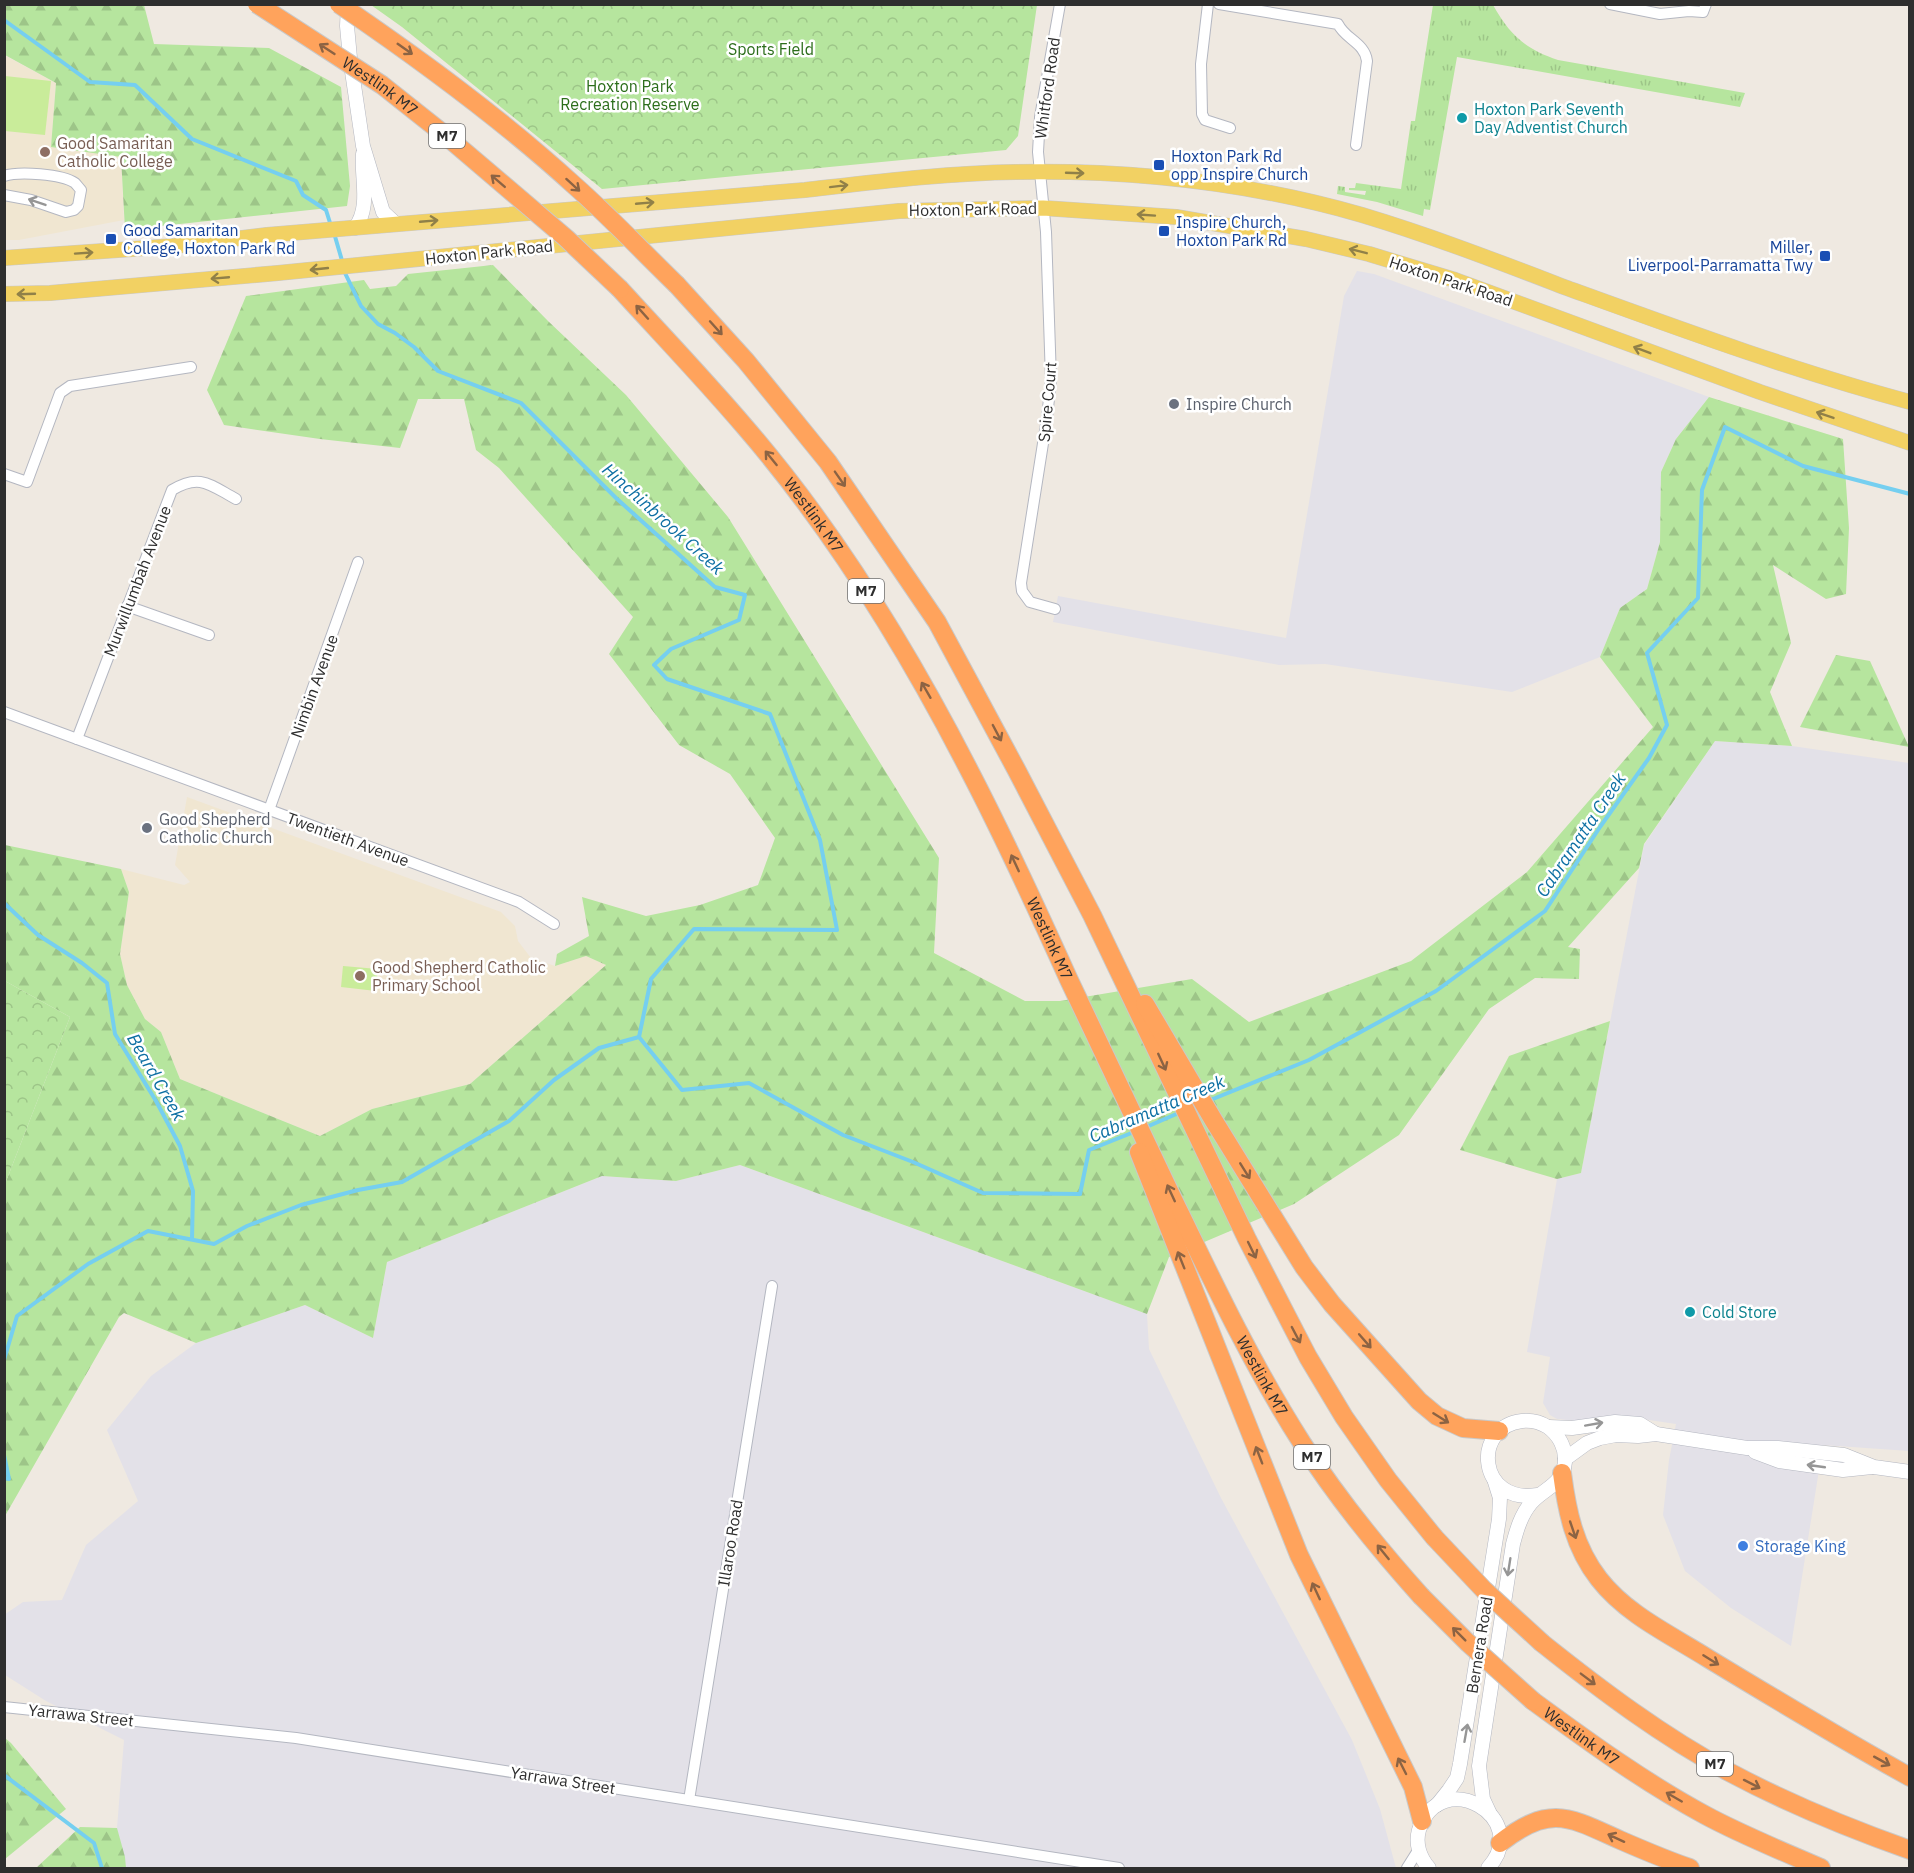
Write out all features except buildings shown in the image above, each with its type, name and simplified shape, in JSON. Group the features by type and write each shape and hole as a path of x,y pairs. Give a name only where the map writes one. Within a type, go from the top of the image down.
{"highway":[{"name":"Westlink M7","path":"257,4 391,92 566,238 620,289 746,427 833,540 897,640 938,710 1000,831 1224,1304 1268,1388 1303,1445 1340,1498 1388,1558 1421,1596 1475,1650 1533,1701 1598,1749 1651,1784 1695,1809 1753,1839 1821,1869"},
{"name":"M7","path":"339,4 409,52 494,116 575,186 677,285 746,361 828,462 937,622 1016,769 1092,915 1269,1283 1308,1357 1344,1417 1388,1480 1434,1537 1485,1590 1542,1643 1638,1716 1729,1772 1807,1810 1910,1850"},
{"path":"1092,915 1304,1267 1332,1304 1419,1401 1437,1416 1463,1428 1499,1431"},
{"path":"1088,1019 1295,1546 1413,1787 1422,1821"},
{"path":"1564,1466 1569,1518 1578,1543 1591,1568 1609,1591 1646,1620 1806,1718 1910,1777"},
{"path":"1500,1843 1511,1834 1540,1820 1571,1819 1690,1869"}],"main road":[{"path":"348,4 347,26 350,58 363,146 383,212 396,224"},
{"path":"352,228 362,218 365,208 363,146"},
{"name":"Hoxton Park Road","path":"4,258 175,246 267,235 805,190 892,180 1039,172 1136,175 1280,196 1361,215 1456,246 1775,361 1910,402"},
{"name":"Hoxton Park Road","path":"4,294 50,293 278,273 875,213 1043,208 1176,217 1305,238 1369,254 1455,280 1760,392 1910,443"},
{"path":"1564,1466 1561,1441 1548,1427 1525,1420 1499,1431 1488,1454 1490,1471 1502,1489 1513,1495 1526,1497 1538,1495 1553,1487 1564,1466 1587,1443 1616,1435 1656,1434 1747,1449 1779,1461 1843,1470 1874,1467 1910,1472"},
{"path":"1548,1427 1572,1428 1615,1422 1640,1424 1656,1434"},
{"name":"Bernera Road","path":"1422,1821 1457,1778 1499,1519 1500,1498 1494,1479"},
{"name":"Bernera Road","path":"1500,1843 1499,1832 1483,1798 1479,1777 1482,1745 1513,1544 1518,1524 1526,1509 1538,1495"},
{"path":"1437,1805 1448,1800 1460,1799 1482,1806 1490,1814"},
{"path":"1422,1821 1418,1835 1419,1849 1429,1869"},
{"path":"1488,1869 1498,1853 1500,1843"}],"street":[{"name":"Whitford Road","path":"1039,172 1040,117 1060,4"},
{"path":"1208,4 1201,64 1202,114 1205,120 1230,128"},
{"path":"1220,4 1338,24 1345,36 1359,45 1366,54 1366,61 1356,145"},
{"path":"1610,4 1660,14 1689,10 1703,12 1706,4"},
{"name":"Spire Court","path":"1039,172 1046,231 1051,379 1021,583 1022,591 1030,602 1055,609"},
{"path":"4,176 29,174 59,177 76,183 81,190 78,206 66,212 31,200 4,195"},
{"path":"4,474 27,482 60,393 70,386 191,367"},
{"name":"Murwillumbah Avenue","path":"77,739 172,490 185,482 202,481 236,499"},
{"name":"Nimbin Avenue","path":"269,810 358,562"},
{"path":"127,606 209,635"},
{"name":"Twentieth Avenue","path":"4,712 519,902 554,924"},
{"name":"Illaroo Road","path":"689,1800 772,1286"},
{"name":"Yarrawa Street","path":"4,1707 296,1738 1119,1869"},
{"path":"1407,1869 1419,1849"}],"shaded area":[{"name":"Good Samaritan Catholic College","path":"4,55 56,83 51,147 121,156 124,220 19,240 5,240"},
{"path":"1357,271 1374,274 1709,397 1676,439 1661,472 1660,542 1647,589 1620,608 1600,657 1512,692 1325,664 1279,665 1053,622 1058,596 1286,638 1344,296"},
{"path":"1715,741 1792,746 1909,763 1909,1451 1823,1445 1791,1646 1731,1608 1685,1571 1663,1515 1669,1460 1676,1424 1622,1416 1604,1416 1576,1421 1557,1419 1550,1415 1543,1403 1550,1357 1527,1352 1557,1179 1581,1173 1644,845"},
{"name":"Good Shepherd Catholic Primary School","path":"187,797 501,912 515,926 518,941 531,958 555,966 586,956 606,965 470,1084 372,1109 320,1136 180,1079 161,1032 145,1019 127,985 120,954 129,892 121,869 184,885 190,882 175,865"},
{"path":"740,1165 1147,1314 1149,1349 1221,1498 1352,1740 1380,1809 1396,1868 102,1868 94,1843 117,1828 124,1740 46,1701 5,1675 4,1615 23,1602 62,1600 86,1545 138,1501 107,1430 151,1376 196,1343 305,1305 373,1338 387,1262 602,1176 676,1181"}],"green space":[{"path":"4,5 144,5 154,44 269,48 341,87 350,186 347,206 125,230 121,157 51,147 56,83 5,55"},
{"name":"Hoxton Park Recreation Reserve","path":"371,5 1037,5 1018,136 1006,150 602,189 402,27"},
{"path":"1433,5 1493,5 1512,33 1527,46 1558,60 1745,93 1740,107 1457,57 1430,210 1424,209 1423,216 1377,202 1337,194 1338,186 1345,187 1345,192 1365,195 1366,191 1349,190 1349,188 1355,188 1356,183 1401,189 1411,121 1415,121"},
{"path":"5,76 51,81 45,135 5,131"},
{"path":"493,265 626,395 728,517 939,858 934,953 1025,1001 1060,1001 1192,979 1249,1022 1411,961 1527,872 1653,727 1600,657 1620,608 1647,589 1660,542 1661,472 1676,439 1709,397 1843,439 1849,528 1846,594 1826,599 1773,565 1791,643 1770,692 1792,746 1715,741 1644,844 1639,868 1568,947 1580,949 1579,979 1535,978 1489,1009 1399,1135 1294,1204 1169,1257 1147,1314 740,1165 676,1181 602,1176 387,1262 373,1338 305,1305 196,1343 124,1313 119,1317 5,1516 5,1184 70,1017 5,981 5,845 121,869 129,892 120,954 127,985 145,1019 161,1032 180,1079 320,1136 372,1109 470,1084 606,965 586,956 555,966 557,954 589,936 582,897 646,916 700,905 758,885 775,838 730,774 679,745 609,654 633,617 499,468 476,450 464,399 418,399 400,448 224,425 207,390 246,296 364,280 370,289 396,286 408,274"},
{"path":"1836,655 1870,661 1909,747 1800,727"},
{"path":"343,966 378,969 376,991 341,987"},
{"path":"5,981 70,1017 5,1184"},
{"path":"1610,1021 1581,1173 1557,1179 1460,1150 1509,1056"},
{"path":"5,1738 66,1809 5,1859"},
{"path":"80,1827 117,1828 126,1868 36,1868"}],"waterway":[{"name":"Hinchinbrook Creek","path":"4,20 90,82 135,85 192,139 296,181 303,195 326,210 331,226"},
{"name":"Hinchinbrook Creek","path":"334,233 343,264"},
{"name":"Hinchinbrook Creek","path":"344,271 361,306 378,324 414,347 438,371 521,403 616,498 715,587 745,595 739,620 671,649 654,665 667,679 770,714 820,840 837,930 694,929 651,979 639,1037"},
{"name":"Cabramatta Creek","path":"1208,1101 1309,1060 1436,991 1545,911 1649,758 1667,725 1647,653 1698,598 1702,490 1725,427 1803,466 1910,494"},
{"name":"Beard Creek","path":"4,903 38,935 82,963 107,983 115,1034 156,1101 180,1146 193,1191 192,1239"},
{"name":"Cabramatta Creek","path":"4,1360 17,1316 88,1264 148,1231 214,1244 247,1226 301,1205 358,1190 402,1182 509,1121 554,1080 599,1048 639,1037 682,1090 749,1083 843,1135 913,1162 983,1193 1080,1194 1089,1150 1134,1132"},
{"name":"Cabramatta Creek","path":"1144,1128 1181,1112"},
{"name":"Cabramatta Creek","path":"4,1455 9,1479 4,1478"},
{"name":"Cabramatta Creek","path":"4,1775 94,1843 102,1868"}],"place":[{"name":"Hoxton Park Seventh Day Adventist Church","path":"1462,118"},
{"name":"Good Samaritan Catholic College","path":"45,152"},
{"name":"Hoxton Park Rd opp Inspire Church","path":"1159,165"},
{"name":"Inspire Church, Hoxton Park Rd","path":"1164,231"},
{"name":"Good Samaritan College, Hoxton Park Rd","path":"111,239"},
{"name":"Miller, Liverpool-Parramatta Twy","path":"1825,256"},
{"name":"Inspire Church","path":"1174,404"},
{"name":"Good Shepherd Catholic Church","path":"147,828"},
{"name":"Good Shepherd Catholic Primary School","path":"360,976"},
{"name":"Cold Store","path":"1690,1312"},
{"name":"Storage King","path":"1743,1546"}],"park label":[{"name":"Sports Field","path":"771,49"}]}
